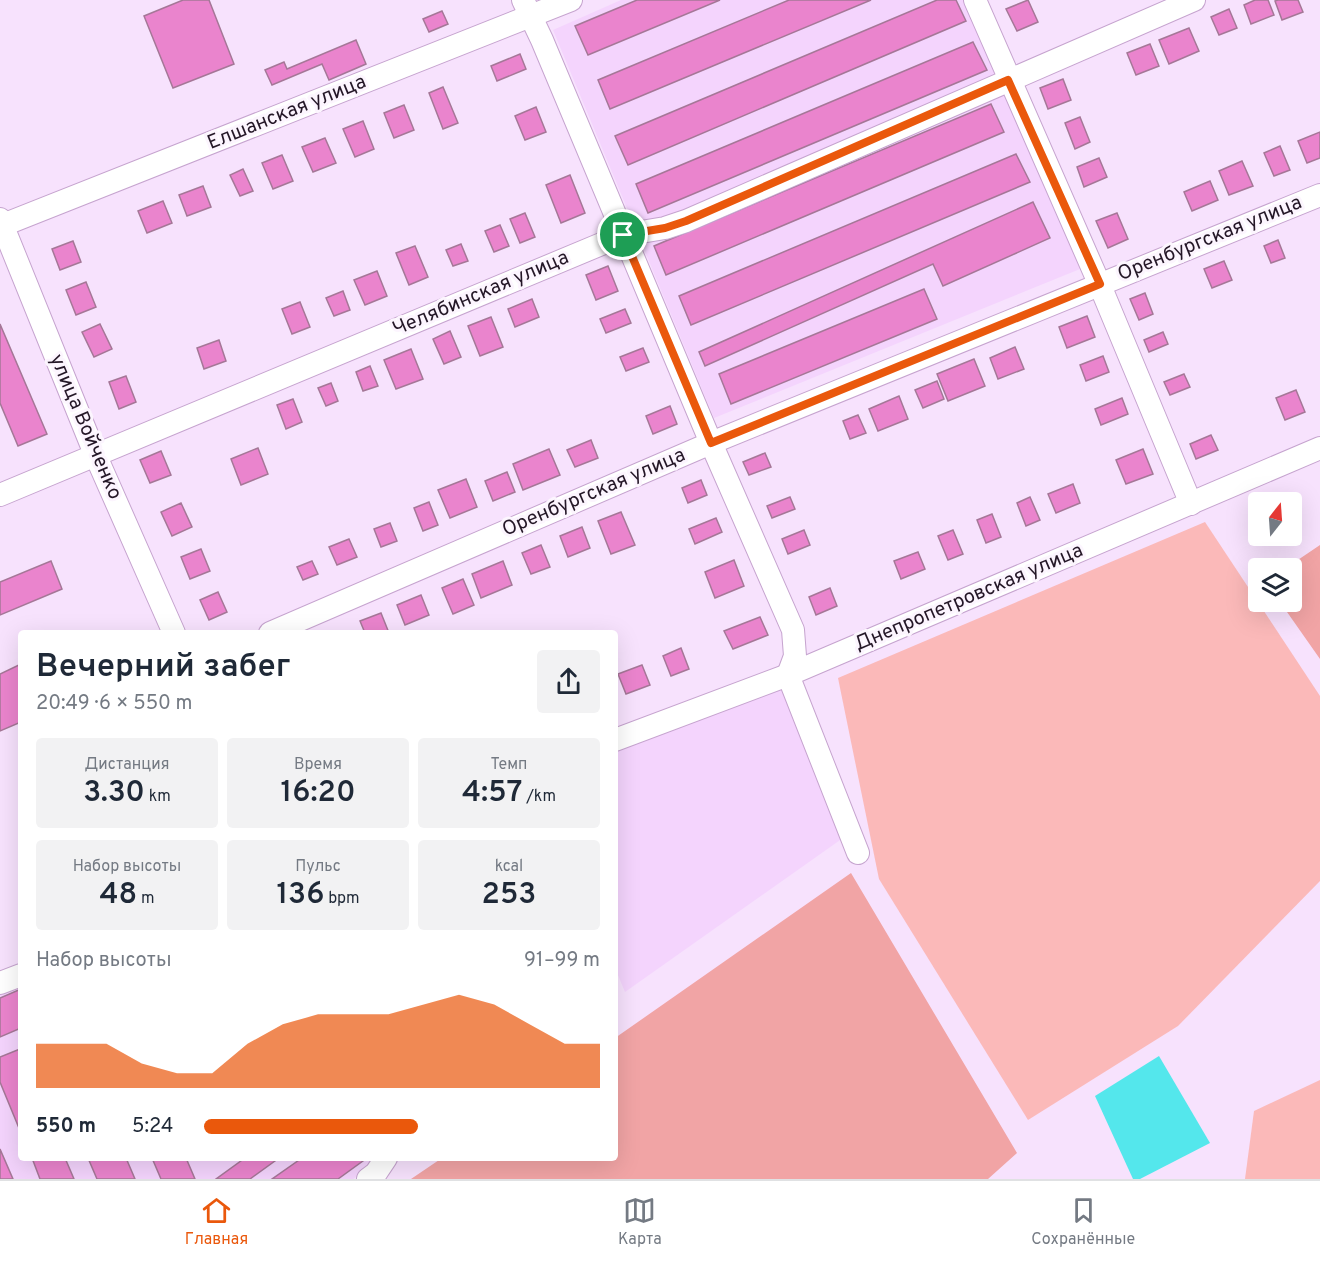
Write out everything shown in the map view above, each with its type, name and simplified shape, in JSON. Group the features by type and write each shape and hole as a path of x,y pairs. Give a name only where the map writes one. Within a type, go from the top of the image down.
{"street":[{"name":"Елшанская улица","path":"1,222 526,8 571,0"},
{"path":"975,0 1008,80 1100,284 1191,504"},
{"name":"Челябинская улица","path":"0,495 623,235 665,228 686,221 1194,0"},
{"path":"526,8 542,40 711,443 793,630 795,657 788,675 858,853"},
{"name":"Оренбургская улица","path":"277,630 711,443 1320,195"},
{"name":"улица Войченко","path":"1,222 95,454 173,630"},
{"name":"Днепропетровская улица","path":"618,739 788,675 1320,448"},
{"path":"0,983 18,976"},
{"path":"368,1179 382,1167 385,1161"}],"shaded area":[{"path":"621,0 966,0 1085,267 714,418 553,30"},
{"path":"1205,522 1248,587 1248,612 1264,612 1320,696 1320,881 1178,1026 1028,1120 879,879 838,678"},
{"path":"1320,545 1320,659 1287,612 1302,612 1301,558"},
{"path":"782,682 843,838 625,992 618,975 618,749"},
{"path":"851,873 1017,1153 988,1179 411,1179 438,1161 618,1161 618,1036"},
{"path":"18,981 18,1161 378,1161 353,1179 0,1179 0,989"},
{"path":"1159,1056 1210,1143 1140,1179 1133,1179 1095,1096"},
{"path":"1320,1080 1320,1179 1245,1179 1254,1111"}],"building":[{"path":"183,0 209,0 234,64 173,88 144,16"},
{"path":"637,0 720,0 588,55 575,26"},
{"path":"789,0 871,0 610,109 598,80"},
{"path":"937,0 956,0 966,21 628,165 615,136"},
{"path":"1028,0 1038,22 1017,31 1006,9"},
{"path":"1255,0 1268,0 1274,15 1251,24 1244,5"},
{"path":"1298,0 1303,12 1282,20 1275,1"},
{"path":"1229,9 1237,28 1219,35 1211,17"},
{"path":"442,11 448,24 429,32 423,19"},
{"path":"1189,28 1199,51 1169,64 1159,40"},
{"path":"356,40 366,64 329,80 322,64 272,85 265,70 284,62 287,69"},
{"path":"973,42 987,70 648,213 636,184"},
{"path":"1150,44 1159,66 1136,75 1127,53"},
{"path":"520,54 526,69 497,81 491,66"},
{"path":"1063,79 1071,100 1048,109 1040,88"},
{"path":"443,87 458,123 443,129 429,93"},
{"path":"991,104 1004,132 666,275 654,246"},
{"path":"404,105 414,130 394,138 384,113"},
{"path":"536,107 546,132 525,140 515,116"},
{"path":"1080,117 1090,142 1075,149 1065,123"},
{"path":"363,121 374,149 355,157 343,129"},
{"path":"1320,132 1320,158 1307,163 1298,141"},
{"path":"325,138 336,163 313,172 302,147"},
{"path":"1280,146 1290,170 1274,176 1264,153"},
{"path":"1016,154 1030,182 691,325 679,296"},
{"path":"282,155 293,181 273,189 262,163"},
{"path":"1099,158 1107,177 1084,187 1077,167"},
{"path":"1242,161 1253,186 1229,195 1219,171"},
{"path":"243,169 253,191 240,196 230,175"},
{"path":"570,175 585,213 561,223 546,185"},
{"path":"1210,181 1218,200 1192,211 1184,192"},
{"path":"203,186 211,207 187,216 179,195"},
{"path":"163,201 172,223 147,233 138,211"},
{"path":"1033,202 1050,238 943,286 933,264 705,366 699,352"},
{"path":"525,213 535,237 520,243 510,219"},
{"path":"1117,213 1128,239 1108,248 1096,221"},
{"path":"500,225 509,246 494,252 485,231"},
{"path":"1278,240 1285,258 1271,263 1264,246"},
{"path":"73,241 81,262 60,270 52,249"},
{"path":"461,244 468,261 453,266 446,250"},
{"path":"415,246 428,277 409,285 396,253"},
{"path":"1224,261 1232,280 1212,288 1204,269"},
{"path":"608,266 618,291 596,300 586,275"},
{"path":"377,271 387,296 365,305 354,280"},
{"path":"86,282 96,307 76,315 66,290"},
{"path":"924,289 937,319 731,404 719,374"},
{"path":"343,291 350,310 334,316 326,298"},
{"path":"1145,293 1153,314 1139,320 1130,299"},
{"path":"532,299 539,317 515,327 508,309"},
{"path":"300,302 310,327 292,334 282,309"},
{"path":"625,309 631,323 606,333 600,319"},
{"path":"1087,316 1095,337 1067,348 1059,327"},
{"path":"491,317 503,347 480,356 468,326"},
{"path":"0,324 47,434 18,446 0,403"},
{"path":"100,324 112,349 94,357 82,332"},
{"path":"450,331 461,357 444,364 433,339"},
{"path":"1163,332 1168,344 1149,352 1144,340"},
{"path":"219,340 226,361 204,369 197,348"},
{"path":"1015,347 1024,369 998,379 990,358"},
{"path":"643,348 649,362 626,371 620,357"},
{"path":"411,349 423,379 396,389 384,360"},
{"path":"1103,356 1109,372 1086,381 1080,365"},
{"path":"974,359 985,386 948,401 937,374"},
{"path":"370,366 378,386 363,391 356,372"},
{"path":"1184,374 1190,387 1170,395 1164,382"},
{"path":"126,376 136,402 119,409 109,382"},
{"path":"937,381 944,399 923,408 915,390"},
{"path":"331,383 338,401 326,406 318,388"},
{"path":"1296,390 1305,412 1285,420 1276,398"},
{"path":"899,396 908,419 878,431 869,409"},
{"path":"1122,398 1128,414 1101,425 1095,409"},
{"path":"293,399 302,422 286,429 277,405"},
{"path":"670,406 677,424 653,434 646,416"},
{"path":"858,415 866,433 850,439 843,421"},
{"path":"1211,435 1218,450 1196,459 1190,444"},
{"path":"591,440 598,458 575,467 567,450"},
{"path":"258,448 268,474 241,485 231,459"},
{"path":"549,449 560,475 523,490 513,464"},
{"path":"1143,449 1153,474 1126,484 1116,460"},
{"path":"161,451 171,475 150,483 140,460"},
{"path":"765,453 771,467 749,475 743,462"},
{"path":"507,472 515,492 493,501 485,481"},
{"path":"466,479 477,507 450,518 438,490"},
{"path":"701,480 707,495 688,503 682,488"},
{"path":"1073,484 1080,503 1056,513 1048,494"},
{"path":"790,497 795,509 772,518 767,506"},
{"path":"1030,497 1040,520 1026,526 1017,503"},
{"path":"429,502 438,525 423,531 414,508"},
{"path":"181,503 192,527 172,536 161,512"},
{"path":"621,512 635,545 611,554 598,521"},
{"path":"992,514 1001,537 986,543 977,520"},
{"path":"716,518 722,532 695,544 689,529"},
{"path":"390,523 397,541 381,547 374,529"},
{"path":"582,527 590,548 568,557 560,536"},
{"path":"804,530 810,545 788,554 782,539"},
{"path":"953,530 963,554 948,560 938,536"},
{"path":"349,539 357,557 337,565 329,547"},
{"path":"541,545 550,567 531,574 522,553"},
{"path":"201,549 210,571 190,579 181,557"},
{"path":"918,552 925,569 901,579 894,561"},
{"path":"734,560 744,586 715,598 705,572"},
{"path":"51,561 62,589 0,615 0,582"},
{"path":"312,561 318,574 303,580 297,567"},
{"path":"503,561 512,585 481,598 472,574"},
{"path":"463,579 474,605 453,614 442,588"},
{"path":"830,588 837,606 816,615 809,597"},
{"path":"218,592 227,612 209,620 200,600"},
{"path":"421,595 429,615 405,625 397,605"},
{"path":"381,613 388,630 364,630 360,621"},
{"path":"760,617 768,635 733,649 724,631"},
{"path":"681,648 689,669 671,676 663,656"},
{"path":"18,665 18,723 0,731 0,674"},
{"path":"642,665 650,685 626,694 618,674"},
{"path":"18,990 18,1029 0,1037 0,998"},
{"path":"18,1050 18,1126 0,1082 0,1057"},
{"path":"0,1149 13,1179 0,1179"},
{"path":"33,1161 66,1161 74,1179 40,1179"},
{"path":"89,1161 127,1161 135,1179 97,1179"},
{"path":"153,1161 187,1161 195,1179 161,1179"},
{"path":"241,1161 275,1161 250,1179 216,1179"},
{"path":"298,1161 363,1161 338,1179 272,1179"}],"route":[{"path":"1008,80 1100,284 711,443 623,235 665,228 686,221 1008,80"}]}
